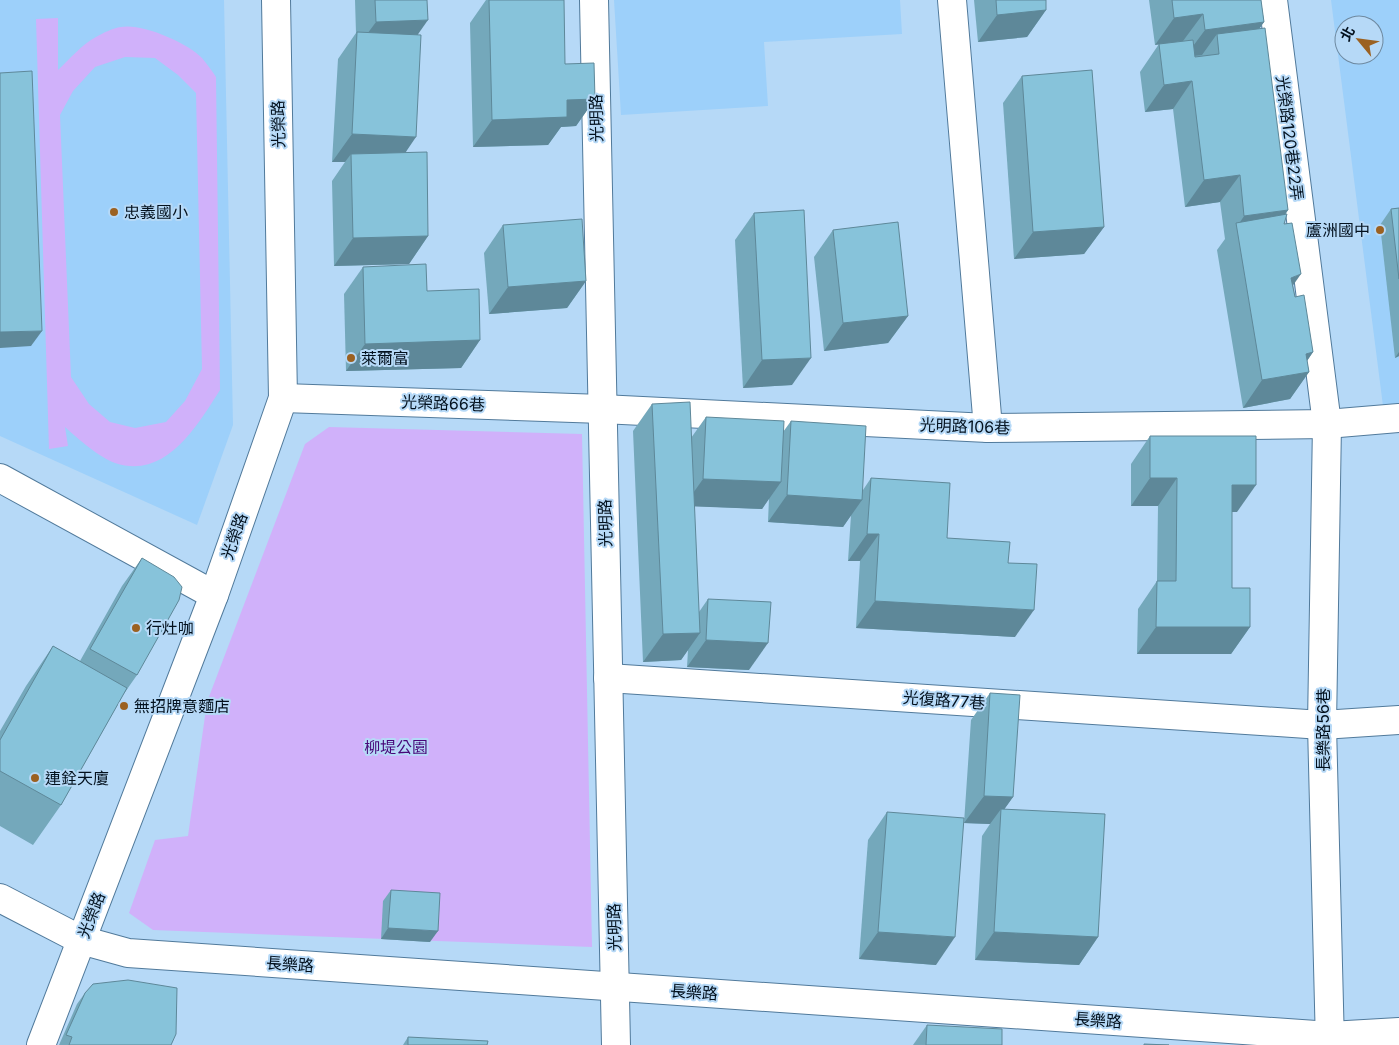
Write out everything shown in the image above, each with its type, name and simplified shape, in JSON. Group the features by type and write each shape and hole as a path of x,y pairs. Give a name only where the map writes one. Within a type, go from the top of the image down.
{"street":[{"name":"光榮路","path":"41,1045 214,595 283,398 276,0"},
{"name":"光明路","path":"594,0 616,1045"},
{"path":"952,0 988,428"},
{"name":"光榮路120巷22弄","path":"1273,0 1327,424"},
{"name":"光榮路66巷","path":"283,398 602,408"},
{"name":"光明路106巷","path":"602,408 988,428 1327,424 1399,418"},
{"name":"長樂路56巷","path":"1327,424 1322,724 1330,1041"},
{"path":"0,478 214,595"},
{"name":"光復路77巷","path":"608,678 1322,724 1399,720"},
{"name":"長樂路","path":"0,898 81,940 128,952 1330,1041 1399,1032"}],"shaded area":[{"name":"忠義國小","path":"0,0 224,0 233,425 197,525 0,436"},
{"path":"614,0 900,0 902,34 764,42 768,106 621,115"},
{"name":"蘆洲國中","path":"1331,0 1399,0 1399,404 1383,406 1339,65 1384,65 1384,15 1334,15 1334,23"}],"green space":[{"path":"58,18 58,70 91,40 111,30 130,27 141,28 164,35 186,46 202,58 216,77 220,390 201,419 178,446 165,457 150,464 133,466 115,463 82,442 65,427 68,446 49,449 36,19","holes":["125,57 155,58 178,75 196,93 202,369 185,401 166,422 135,428 110,422 89,404 71,377 60,115 73,91 95,67"]},
{"name":"柳堤公園","path":"329,427 582,434 592,947 153,930 129,913 155,840 188,836 207,702 305,444"}],"building":[{"path":"375,0 427,0 428,20 376,22"},
{"path":"489,0 564,0 565,64 594,63 595,99 567,100 567,117 492,120"},
{"path":"996,0 1046,0 1046,10 997,15"},
{"path":"1172,0 1261,0 1264,22 1205,30 1203,14 1174,18"},
{"path":"1265,28 1288,210 1244,216 1240,175 1204,180 1192,81 1164,85 1159,44 1193,40 1195,57 1219,54 1217,34"},
{"path":"357,32 421,35 416,137 352,134"},
{"path":"1092,70 1104,227 1033,232 1022,76"},
{"path":"32,71 42,331 0,332 0,73"},
{"path":"427,152 428,236 353,238 351,154"},
{"path":"1399,208 1399,279 1391,209"},
{"path":"804,210 811,358 762,360 754,213"},
{"path":"1287,214 1284,224 1292,223 1301,274 1291,278 1295,297 1304,295 1313,352 1306,354 1309,372 1262,380 1236,223"},
{"path":"582,219 586,281 508,287 503,225"},
{"path":"898,222 908,316 843,323 833,230"},
{"path":"426,264 427,291 479,289 480,340 365,344 363,267"},
{"path":"690,402 700,633 663,634 652,404"},
{"path":"706,417 784,421 781,482 703,479"},
{"path":"791,421 866,426 862,500 787,495"},
{"path":"1150,436 1256,436 1256,485 1232,485 1232,588 1250,588 1250,627 1156,627 1157,581 1176,581 1177,478 1150,478"},
{"path":"871,478 950,483 947,538 1010,542 1008,563 1037,564 1034,610 875,601 879,534 867,534"},
{"path":"142,558 174,577 182,587 179,600 137,675 90,649"},
{"path":"708,599 771,602 768,643 706,640"},
{"name":"連銓天廈","path":"53,646 127,688 61,805 0,771 0,740"},
{"path":"990,693 1020,695 1013,797 984,796"},
{"path":"1001,809 1105,814 1098,937 994,932"},
{"path":"887,812 964,818 955,937 878,932"},
{"path":"391,890 440,893 438,931 388,928"},
{"path":"128,980 177,988 176,1034 171,1045 69,1045 72,1037 66,1035 85,993 93,984"},
{"path":"927,1025 1002,1029 1002,1045 926,1045"},
{"path":"408,1037 488,1041 487,1045 408,1045"}],"place":[{"name":"忠義國小","path":"114,212"},
{"name":"蘆洲國中","path":"1380,230"},
{"name":"萊爾富","path":"351,358"},
{"name":"行灶咖","path":"136,628"},
{"name":"無招牌意麵店","path":"124,706"},
{"name":"連銓天廈","path":"35,778"}]}
